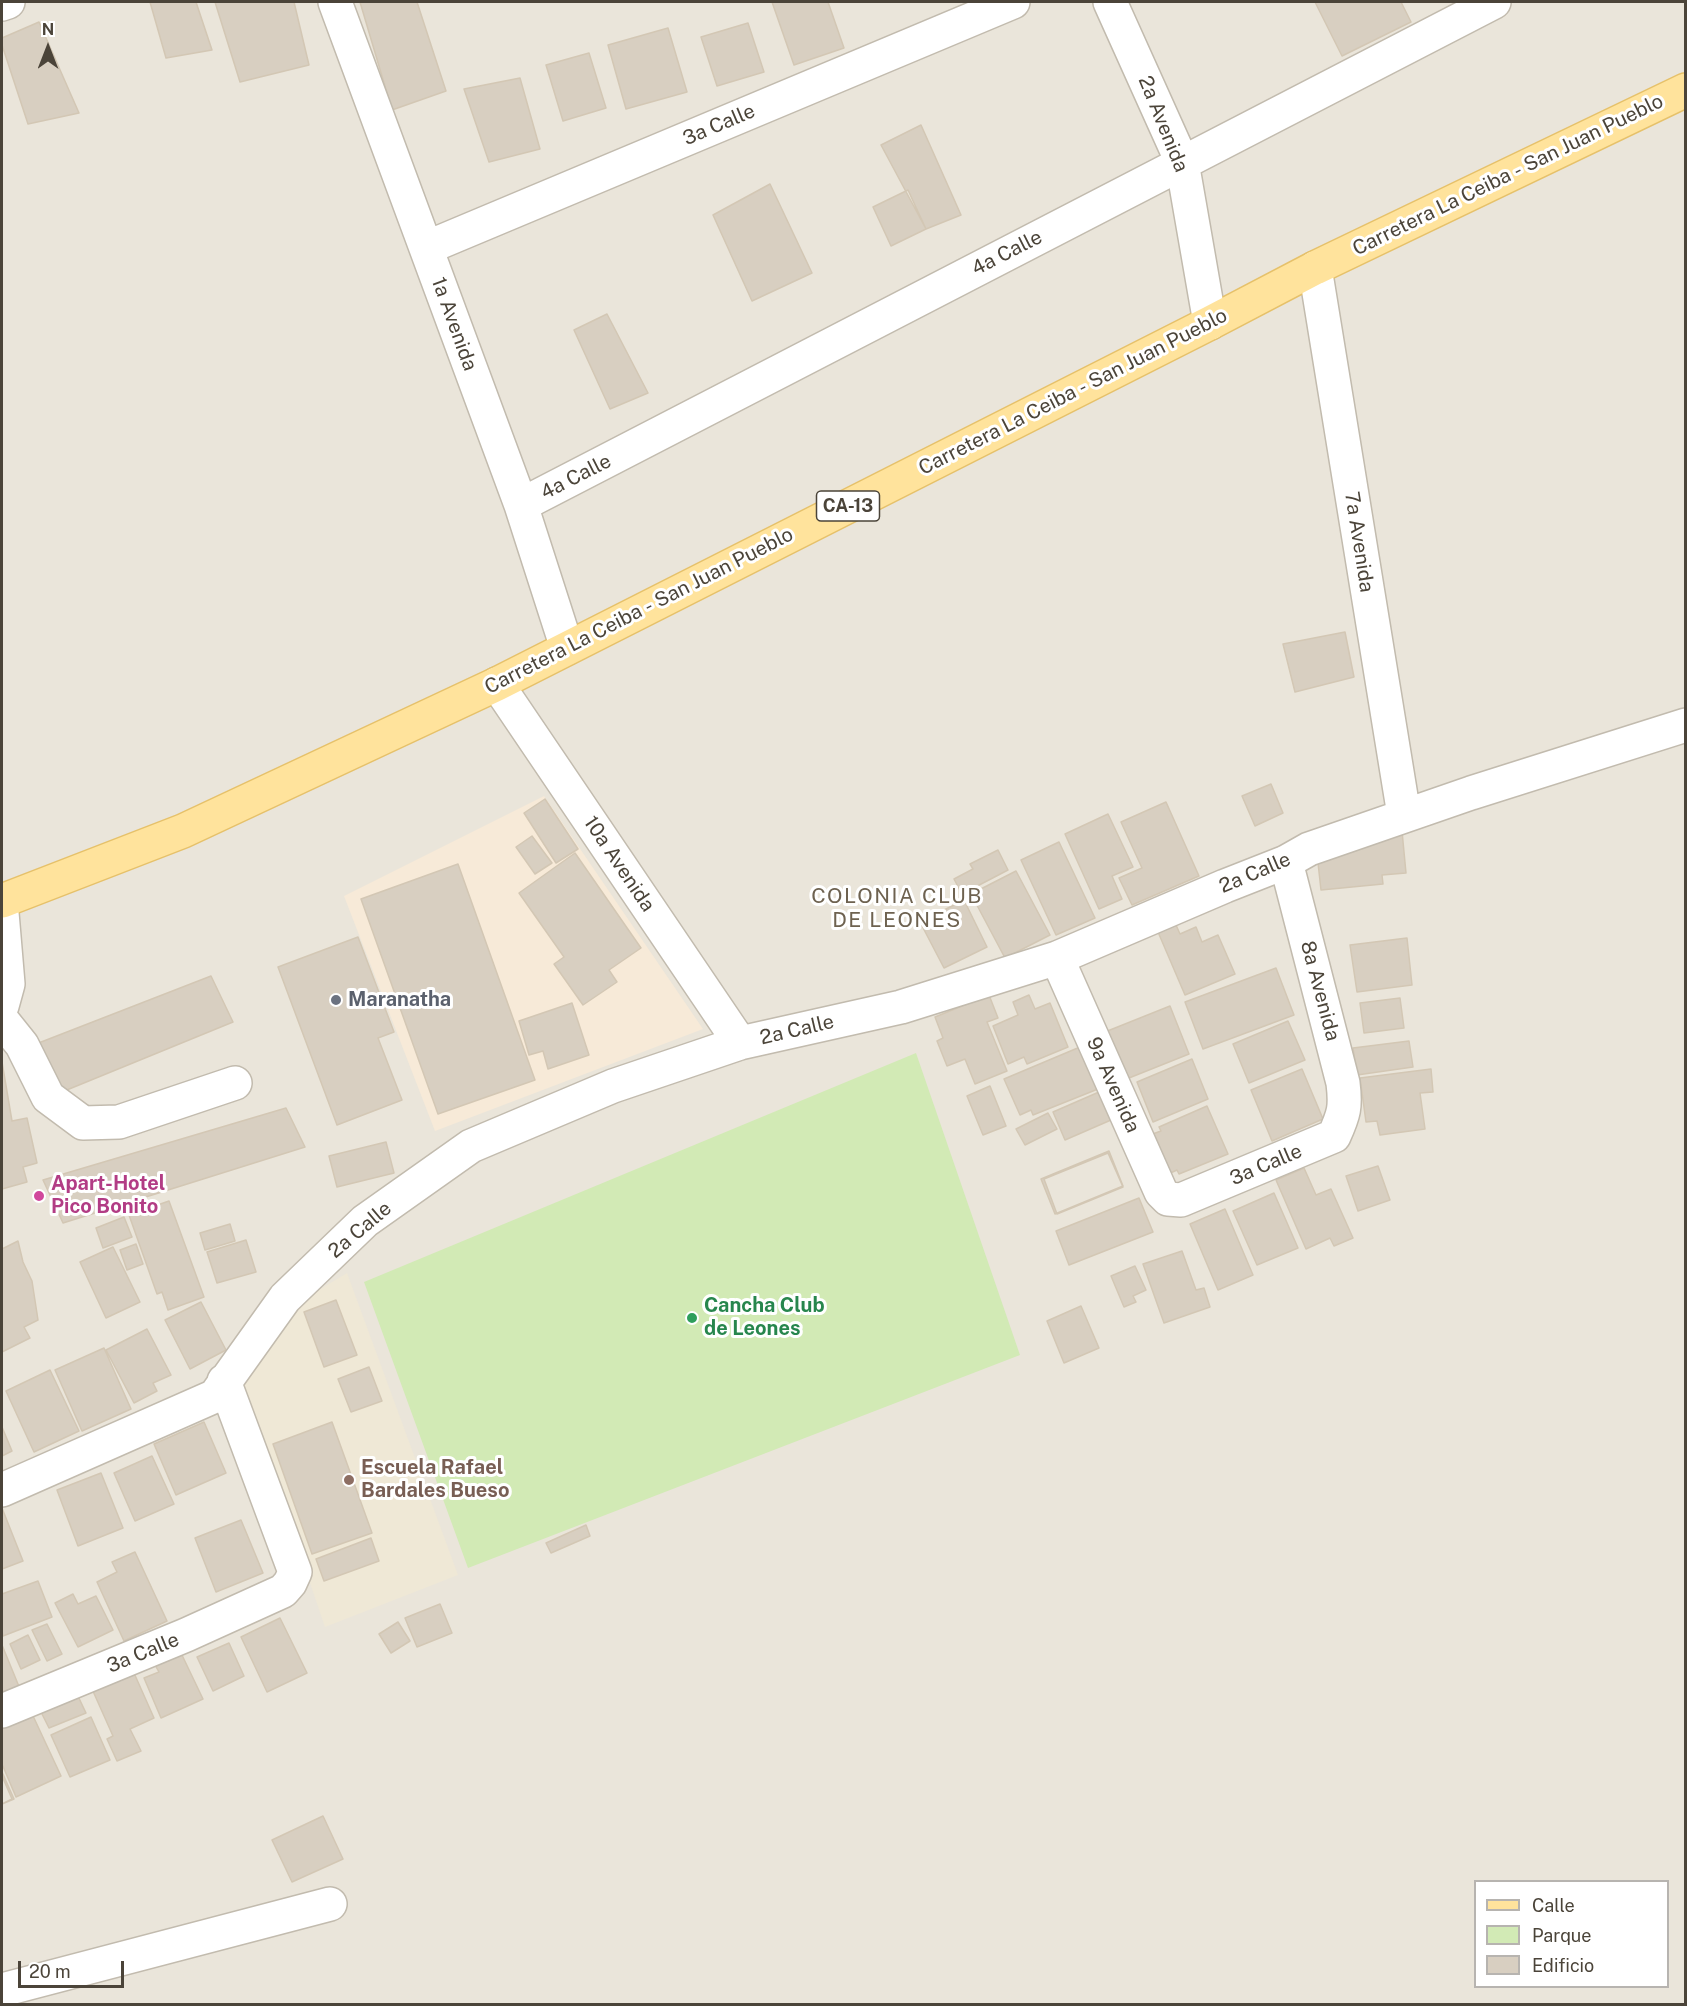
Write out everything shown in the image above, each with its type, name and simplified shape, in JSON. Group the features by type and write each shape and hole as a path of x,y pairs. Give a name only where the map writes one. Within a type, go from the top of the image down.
{"main road":[{"name":"Carretera La Ceiba - San Juan Pueblo","path":"2,901 183,831 497,684 1315,268 1686,90"}],"street":[{"path":"2,4 8,2"},
{"name":"1a Avenida","path":"335,2 521,505 567,648"},
{"name":"3a Calle","path":"426,248 1013,2"},
{"name":"2a Avenida","path":"1110,2 1182,162 1210,323"},
{"name":"4a Calle","path":"521,505 1494,2"},
{"name":"7a Avenida","path":"1315,268 1404,815"},
{"name":"10a Avenida","path":"497,684 740,1043"},
{"name":"2a Calle","path":"2,1490 215,1396 285,1298 365,1221 471,1146 613,1086 740,1043 902,1007 1057,958 1286,862 1309,849 1404,815 1686,725"},
{"name":"8a Avenida","path":"1286,862 1343,1083 1346,1104 1342,1120"},
{"path":"2,913 8,984 2,1006"},
{"name":"9a Avenida","path":"1057,958 1161,1192 1168,1199 1181,1200"},
{"path":"2,1020 22,1046 48,1097 83,1123 119,1122 235,1083"},
{"name":"3a Calle","path":"1181,1200 1334,1136 1342,1120"},
{"name":"3a Calle","path":"2,1711 186,1635 283,1591 290,1583 295,1572 225,1381"},
{"path":"2,1990 330,1904"}],"shaded area":[{"path":"2,2 1685,2 1685,2004 2,2004"},
{"path":"544,796 703,1029 435,1131 344,896"},
{"name":"Escuela Rafael Bardales Bueso","path":"347,1273 458,1575 325,1627 243,1386 304,1299"}],"green space":[{"name":"Cancha Club de Leones","path":"916,1053 1020,1355 468,1568 364,1282"}],"building":[{"path":"150,2 196,2 212,50 166,58"},
{"path":"215,2 294,2 309,65 240,82"},
{"path":"360,2 417,2 446,91 392,110"},
{"path":"772,2 828,2 844,48 794,65"},
{"path":"1315,2 1401,2 1411,22 1342,56"},
{"path":"39,22 79,113 28,124 2,45 2,38"},
{"path":"748,23 764,72 717,86 701,37"},
{"path":"668,28 687,92 626,109 608,45"},
{"path":"589,53 606,108 563,121 546,65"},
{"path":"520,78 540,149 489,162 464,89"},
{"path":"921,125 961,215 926,229 881,145"},
{"path":"770,184 812,273 752,301 713,215"},
{"path":"908,190 926,229 891,246 873,207"},
{"path":"607,314 648,393 610,409 574,330"},
{"path":"1345,632 1354,677 1295,692 1283,644"},
{"path":"1271,784 1283,813 1255,826 1242,796"},
{"path":"545,799 578,849 556,863 524,813"},
{"path":"1166,802 1199,876 1132,905 1119,878 1142,868 1121,822"},
{"path":"1108,814 1133,867 1112,876 1122,899 1099,909 1065,834"},
{"path":"1402,831 1406,873 1382,875 1383,884 1321,890 1317,854"},
{"path":"532,836 552,863 535,874 516,847"},
{"path":"1059,842 1095,918 1056,935 1021,860"},
{"path":"998,850 1008,870 962,894 954,879 973,869 970,864"},
{"path":"575,853 641,948 609,970 617,982 583,1005 554,964 564,957 519,893"},
{"path":"458,864 535,1080 438,1114 361,899"},
{"path":"1016,871 1050,935 1005,958 971,894"},
{"path":"964,900 987,947 944,968 920,922"},
{"path":"1176,925 1180,934 1196,927 1202,942 1218,935 1235,974 1185,995 1158,932"},
{"name":"Maranatha","path":"358,937 394,1032 378,1038 402,1100 337,1125 278,967"},
{"path":"1407,938 1412,985 1357,992 1350,945"},
{"path":"1276,968 1294,1015 1203,1049 1185,1002"},
{"path":"211,976 233,1022 57,1094 36,1044"},
{"path":"989,995 998,1018 987,1022 1007,1071 975,1084 965,1059 947,1066 937,1041 943,1038 935,1017"},
{"path":"1029,995 1035,1009 1050,1003 1068,1047 1027,1064 1024,1057 1008,1064 993,1026 1018,1015 1013,1002"},
{"path":"1400,998 1404,1028 1364,1033 1360,1003"},
{"path":"572,1003 589,1055 548,1069 543,1051 529,1055 519,1021"},
{"path":"1170,1006 1189,1054 1124,1080 1105,1032"},
{"path":"1288,1021 1305,1060 1249,1083 1233,1044"},
{"path":"1409,1041 1413,1067 1357,1075 1353,1048"},
{"path":"1080,1047 1098,1089 1033,1115 1031,1110 1020,1115 1004,1079"},
{"path":"1192,1059 1208,1099 1153,1122 1137,1082"},
{"path":"2,1062 12,1121 27,1118 37,1163 23,1167 27,1182 2,1189"},
{"path":"1302,1069 1323,1119 1272,1141 1251,1090"},
{"path":"1431,1069 1433,1092 1420,1093 1425,1129 1380,1135 1377,1121 1366,1122 1360,1078"},
{"path":"990,1086 1006,1126 983,1135 967,1096"},
{"path":"1099,1092 1111,1120 1065,1140 1053,1112"},
{"path":"1207,1106 1228,1154 1179,1174 1177,1170 1166,1175 1150,1135 1161,1131 1159,1127"},
{"path":"286,1108 305,1147 63,1223 43,1180"},
{"path":"1048,1113 1057,1129 1025,1145 1016,1129"},
{"path":"386,1142 394,1173 337,1187 329,1156"},
{"path":"1109,1151 1123,1186 1055,1214 1041,1179"},
{"path":"1108,1153 1123,1187 1057,1214 1044,1179"},
{"path":"1378,1166 1390,1200 1358,1211 1346,1176"},
{"path":"1304,1168 1316,1195 1331,1189 1353,1238 1334,1246 1330,1238 1306,1249 1276,1180"},
{"path":"1274,1193 1298,1248 1257,1265 1233,1211"},
{"path":"1139,1198 1153,1232 1069,1265 1056,1231"},
{"path":"169,1201 204,1297 168,1310 162,1292 157,1294 129,1215"},
{"path":"1225,1209 1253,1275 1218,1290 1190,1224"},
{"path":"124,1217 132,1237 103,1248 96,1228"},
{"path":"230,1224 235,1241 205,1250 200,1233"},
{"path":"246,1240 256,1272 217,1283 207,1252"},
{"path":"18,1241 23,1262 32,1281 38,1320 24,1327 30,1338 2,1352 2,1249"},
{"path":"136,1244 143,1264 127,1270 120,1250"},
{"path":"113,1247 140,1302 106,1318 80,1262"},
{"path":"1182,1251 1196,1290 1204,1288 1210,1307 1164,1323 1143,1264"},
{"path":"1135,1266 1146,1290 1133,1296 1136,1302 1124,1307 1111,1276"},
{"path":"336,1300 357,1355 324,1367 304,1312"},
{"path":"201,1302 226,1350 190,1369 165,1320"},
{"path":"1081,1306 1099,1348 1064,1363 1047,1321"},
{"path":"147,1329 171,1375 153,1383 157,1391 134,1403 106,1350"},
{"path":"104,1348 131,1409 82,1431 55,1370"},
{"path":"369,1367 382,1401 351,1412 338,1379"},
{"path":"50,1370 79,1431 34,1452 6,1391"},
{"path":"204,1422 226,1473 176,1495 154,1444"},
{"path":"332,1422 372,1533 312,1554 273,1444"},
{"path":"2,1427 12,1451 2,1456"},
{"path":"152,1456 174,1504 135,1521 114,1473"},
{"path":"101,1473 123,1528 78,1546 57,1490"},
{"path":"2,1508 23,1561 2,1569"},
{"path":"241,1520 263,1573 216,1592 195,1538"},
{"path":"586,1525 590,1536 551,1553 546,1543"},
{"path":"371,1538 379,1561 324,1581 316,1559"},
{"path":"135,1552 167,1621 124,1641 97,1582 117,1572 112,1562"},
{"path":"38,1581 52,1617 3,1636 2,1594"},
{"path":"73,1594 78,1604 96,1596 113,1630 78,1647 55,1603"},
{"path":"440,1604 452,1633 417,1647 405,1618"},
{"path":"280,1618 307,1673 267,1692 241,1637"},
{"path":"398,1622 410,1641 391,1653 379,1634"},
{"path":"47,1624 62,1654 47,1661 32,1630"},
{"path":"28,1635 40,1660 21,1669 10,1644"},
{"path":"229,1643 244,1676 213,1691 197,1657"},
{"path":"2,1645 20,1689 2,1697"},
{"path":"181,1653 203,1699 161,1718 144,1678 159,1672 155,1665"},
{"path":"134,1673 154,1718 130,1729 141,1751 117,1761 107,1739 113,1736 88,1680"},
{"path":"77,1694 86,1713 49,1728 40,1710"},
{"path":"27,1703 61,1776 16,1797 2,1764 2,1715"},
{"path":"91,1717 110,1760 70,1777 51,1735"},
{"path":"2,1772 14,1799 2,1804"},
{"path":"2,1776 12,1799 2,1804"},
{"path":"323,1816 343,1859 292,1882 272,1840"}],"place":[{"name":"Maranatha","path":"336,1000"},
{"name":"Apart-Hotel Pico Bonito","path":"39,1196"},
{"name":"Cancha Club de Leones","path":"692,1318"},
{"name":"Escuela Rafael Bardales Bueso","path":"349,1480"}],"district":[{"name":"COLONIA CLUB DE LEONES","path":"897,909"}]}
